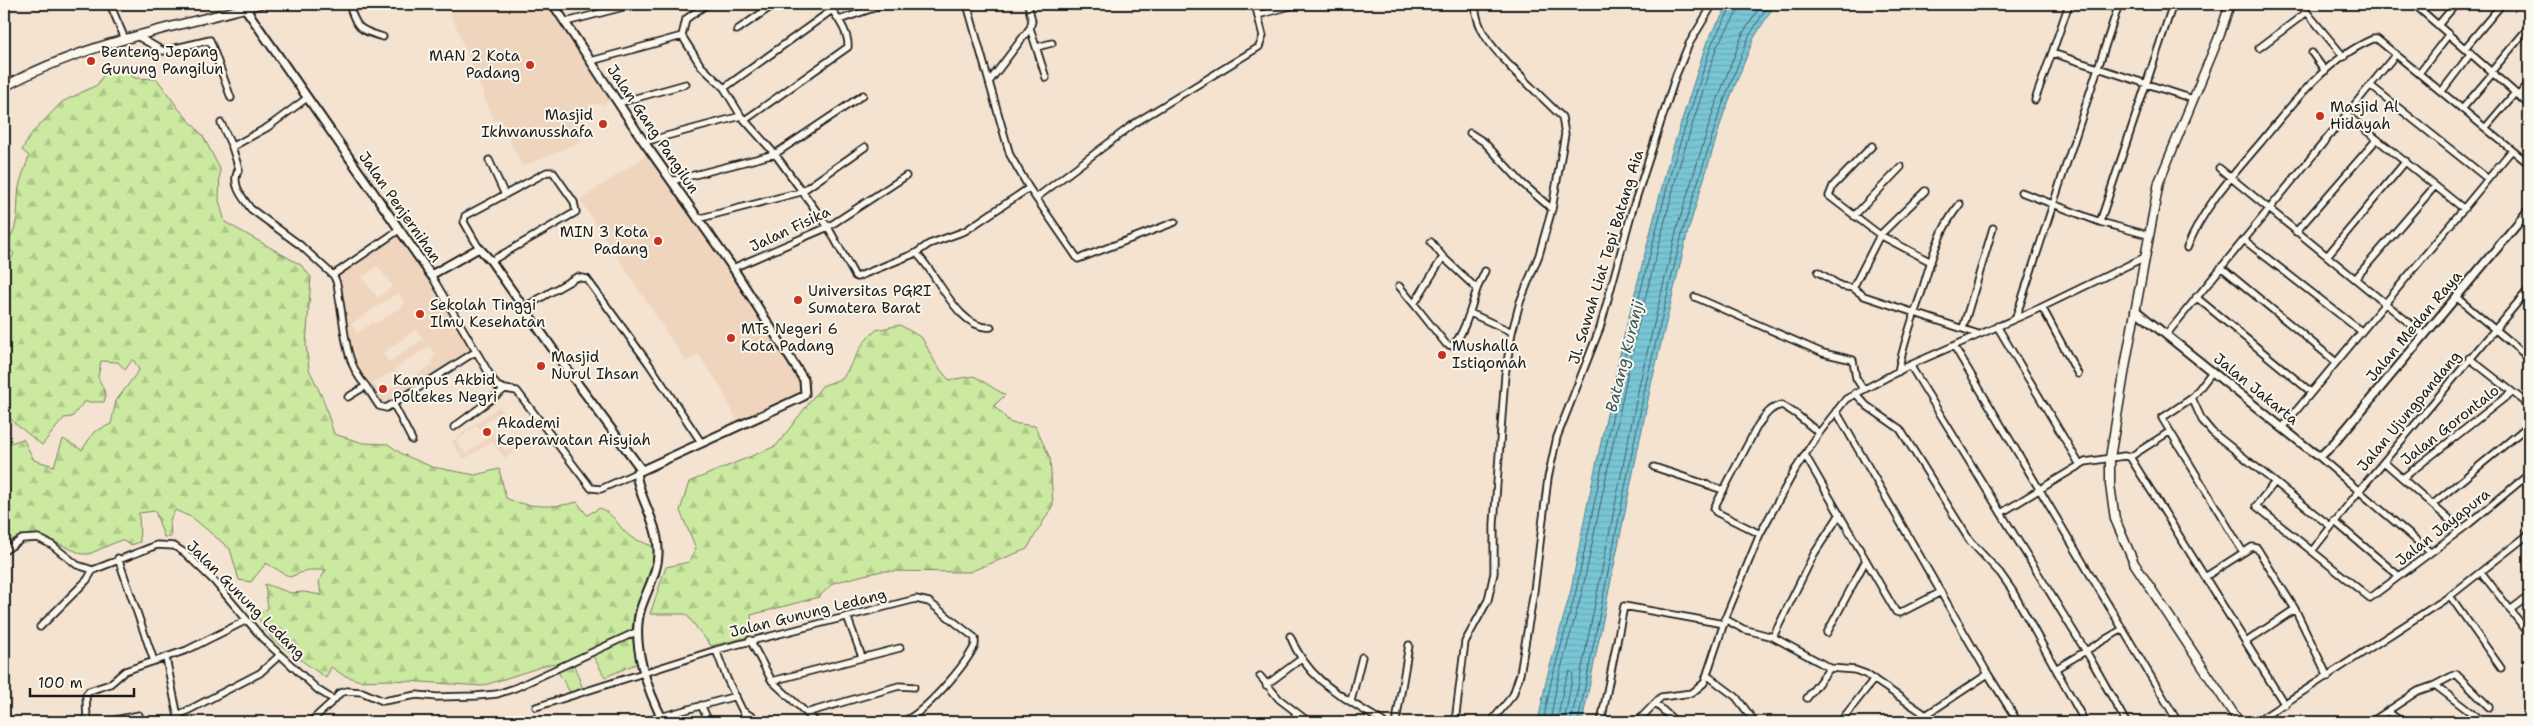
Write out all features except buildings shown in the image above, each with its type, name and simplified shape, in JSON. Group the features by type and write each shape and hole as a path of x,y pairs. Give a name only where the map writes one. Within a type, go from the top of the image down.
{"main road":[{"path":"4,87 78,53 260,4"},
{"path":"2230,4 2159,182 2148,235 2110,458 2111,502 2124,544 2152,591 2239,722"}],"street":[{"path":"110,4 125,39"},
{"path":"349,4 354,21 359,28 383,37"},
{"name":"Jalan Gang Pangilun","path":"553,4 644,142 733,268 804,380 805,394 701,442"},
{"path":"566,22 635,4"},
{"path":"707,4 686,19 682,36 705,71 724,88 743,118 774,154 828,227 856,277 916,253 929,244 965,231 1029,188"},
{"path":"738,30 769,8 771,4"},
{"path":"839,20 885,4"},
{"path":"967,4 1006,145 1029,188 1078,258 1175,222"},
{"path":"989,82 1030,28 1032,21 1028,4"},
{"path":"1036,198 1135,124 1259,47 1263,43 1263,36 1255,4"},
{"path":"1258,15 1297,4"},
{"path":"1455,722 1465,642 1488,600 1494,573 1494,524 1504,384 1512,332 1520,302 1539,255 1552,209 1560,174 1564,124 1558,112 1512,68 1484,34 1478,21 1476,4"},
{"name":"Jl. Sawah Liat Tepi Batang Aia","path":"1491,722 1513,695 1520,674 1534,591 1548,478 1557,437 1600,328 1632,211 1676,75 1689,44 1713,4"},
{"path":"2035,100 2068,4"},
{"path":"2016,317 2119,4"},
{"path":"2100,222 2173,4"},
{"path":"2300,4 2344,57"},
{"path":"2414,4 2529,105"},
{"path":"2439,24 2456,4"},
{"path":"2465,48 2502,4"},
{"path":"644,142 743,118 848,47 848,41 839,20 830,7 724,88"},
{"name":"Jalan Penjernihan","path":"245,8 431,275 479,248"},
{"path":"2259,48 2306,12"},
{"path":"2463,108 2529,27"},
{"path":"1030,28 1046,78"},
{"path":"2419,73 2449,34"},
{"path":"137,36 163,51 206,39 210,40 231,98"},
{"path":"591,61 682,36"},
{"path":"2187,248 2197,226 2230,177 2294,101 2325,71 2374,38 2528,162"},
{"path":"1037,47 1052,43"},
{"path":"2052,53 2193,99"},
{"path":"2312,53 2325,71"},
{"path":"2442,91 2471,53"},
{"path":"2166,335 2348,116 2396,54"},
{"path":"2486,127 2516,94 2529,83"},
{"path":"618,103 686,84"},
{"path":"2371,86 2488,180"},
{"path":"672,181 774,154 864,95"},
{"path":"232,147 268,127 307,98"},
{"path":"2348,116 2464,209"},
{"path":"221,123 239,169 236,175 237,187 244,200 251,208 314,256 333,275 337,283 345,337 351,360 379,406 386,408 475,352"},
{"path":"1470,133 1484,142 1522,183 1552,209"},
{"path":"2296,232 2377,139"},
{"path":"1872,146 1828,193 1832,199 1880,236 1931,262"},
{"path":"697,219 801,192 865,147"},
{"path":"2282,428 2512,150"},
{"path":"489,160 505,195"},
{"path":"2327,256 2406,161"},
{"path":"1854,216 1901,167"},
{"path":"2218,168 2424,335"},
{"path":"491,261 573,214 577,209 557,178 549,171 463,219 479,248 491,261 638,471 658,548 654,572 639,618 638,631 644,672 652,698 663,719"},
{"name":"Jalan Fisika","path":"733,268 828,227 906,176"},
{"path":"2355,279 2435,186"},
{"path":"1853,288 1880,236 1925,191"},
{"path":"2021,192 2052,206 2148,235"},
{"path":"1898,372 1914,312 1931,262 1946,222 1960,204"},
{"name":"Jalan Medan Raya","path":"2317,455 2324,454 2528,213"},
{"path":"1962,328 1993,228"},
{"path":"333,275 399,230"},
{"path":"2244,240 2361,331"},
{"path":"1431,242 1443,257 1477,289"},
{"path":"916,253 963,316 977,326 991,328"},
{"path":"1414,304 1443,257"},
{"path":"1637,722 1655,703 1666,695 1692,693 1702,686 1708,676 1724,622 1760,534 1805,455 1836,411 1863,389 1910,365 2042,307 2145,257"},
{"path":"2221,268 2336,362"},
{"path":"1399,286 1448,346 1456,342 1470,313 1485,271"},
{"path":"1818,272 1841,286 1853,288 1864,296 1978,334"},
{"path":"431,275 475,352 497,386 517,390 591,488 600,489 701,442 649,364 584,277 577,277 523,308"},
{"name":"Jalan Ujungpandang","path":"2312,551 2332,523 2385,463 2469,358 2495,330 2529,288"},
{"path":"1695,296 1823,353 1853,360 1856,378 1863,389"},
{"path":"2196,297 2312,392"},
{"path":"2456,297 2527,356 2529,348"},
{"path":"2042,307 2078,374"},
{"name":"Jalan Jakarta","path":"2135,310 2317,455 2430,552"},
{"path":"1470,313 1512,332"},
{"path":"1997,326 2080,465"},
{"path":"1954,346 2178,722"},
{"path":"2469,358 2529,405"},
{"path":"1910,365 2086,652 2126,722"},
{"path":"2212,372 2192,398 2162,416 2169,432 2243,552"},
{"path":"348,397 366,386"},
{"path":"454,427 505,389"},
{"name":"Jalan Gorontalo","path":"2404,478 2512,392"},
{"path":"1855,394 1903,432 1970,542 2000,573 2012,590 2057,668 2085,722"},
{"path":"2192,398 2206,426 2275,482 2332,523 2399,576"},
{"path":"393,404 398,410 412,440"},
{"path":"1760,534 1715,511 1714,506 1758,426 1774,407 1785,407 1819,433"},
{"path":"1836,411 1988,674 2018,722"},
{"path":"2433,504 2529,426"},
{"path":"2001,513 2039,488 2080,465 2094,460 2130,457 2169,432"},
{"path":"1805,455 1898,613 1941,592"},
{"path":"2130,457 2285,705"},
{"path":"2385,463 2460,529"},
{"path":"2385,463 2460,529"},
{"path":"1654,467 1723,490"},
{"name":"Jalan Jayapura","path":"2312,551 2370,598 2529,474"},
{"path":"2275,482 2256,506 2312,551"},
{"path":"1773,637 1814,554 1840,514"},
{"path":"2256,722 2285,705 2450,596 2529,534"},
{"path":"4,551 22,539 38,538 52,545 77,565 93,570 87,580 40,627"},
{"name":"Jalan Gunung Ledang","path":"93,570 118,558 157,545 174,546 185,552 214,581 280,655 318,690 334,700"},
{"path":"2205,577 2243,552 2252,547 2257,548 2295,609 2328,677"},
{"path":"118,558 154,662"},
{"path":"1828,633 1866,560"},
{"path":"2481,572 2529,634"},
{"path":"2450,596 2500,668"},
{"path":"2510,610 2529,596"},
{"name":"Jalan Gunung Ledang","path":"536,707 750,640 910,599 921,599 929,602 975,638 974,648 933,699 917,715 902,722"},
{"path":"1602,722 1624,606 1724,622 1773,637 1830,668 1855,670 1874,679 1926,715"},
{"path":"2246,642 2295,609"},
{"path":"847,616 862,657"},
{"path":"87,722 87,692 114,682 125,671 166,658 219,636 247,620"},
{"path":"2057,668 2122,630"},
{"path":"310,722 340,693 347,691 362,692 383,701 417,695 437,697 497,694 515,688 638,631"},
{"path":"1290,636 1301,659 1313,675 1383,722"},
{"path":"750,640 772,681 816,722"},
{"path":"1396,722 1409,645"},
{"path":"772,681 900,648"},
{"path":"716,650 748,722"},
{"path":"166,658 179,719 260,672 280,655"},
{"path":"1351,701 1362,658"},
{"path":"1266,685 1301,659"},
{"path":"1807,698 1830,668"},
{"path":"1922,722 1926,715 1988,674"},
{"path":"2371,722 2418,691 2456,674 2488,707"},
{"path":"1260,676 1266,685 1296,713 1309,722"},
{"path":"1708,676 1736,697 1755,722"},
{"path":"1840,722 1874,679"},
{"path":"2435,685 2484,722"},
{"path":"806,713 899,686 914,687"},
{"path":"642,722 663,719 701,705 736,696"},
{"path":"1655,703 1676,722"},
{"path":"701,705 709,722"},
{"path":"743,710 761,722"},
{"path":"2388,712 2402,722"},
{"path":"1292,722 1296,713"},
{"path":"106,722 139,715"}],"shaded area":[{"name":"MAN 2 Kota Padang","path":"447,4 548,4 613,99 603,105 590,103 580,142 522,167 500,119 494,121"},
{"name":"MIN 3 Kota Padang","path":"648,154 802,379 803,387 801,392 738,423 719,384 698,354 686,362 580,200"},
{"name":"Sekolah Tinggi Ilmu Kesehatan","path":"398,232 473,352 386,406 380,402 355,363 347,336 337,274","holes":["377,266 393,286 378,298 362,278","398,293 404,301 402,306 375,324 373,322 357,333 351,324","416,329 423,339 389,362 383,353","430,346 436,356 431,360 433,364 403,383 395,369","389,373 393,373 399,383 381,394 373,383"]},
{"name":"Akademi Keperawatan Aisyiah","path":"499,406 525,442 505,458 492,442 464,459 451,442","holes":["502,411 522,439 506,451 485,423","477,425 487,438 466,454 456,441"]}],"green space":[{"path":"116,65 135,78 157,79 178,108 203,136 220,169 219,200 225,222 301,265 311,277 306,345 309,369 323,399 334,434 363,443 388,444 402,454 432,467 475,475 499,469 506,498 523,504 541,506 577,502 587,515 600,508 606,511 628,535 654,547 652,569 634,613 632,632 638,663 605,677 593,656 574,665 583,689 571,694 553,663 482,686 390,680 360,681 343,675 331,667 326,678 272,639 257,616 268,608 265,584 291,593 304,592 321,595 319,581 326,570 308,570 290,577 266,563 251,582 239,580 230,549 193,518 175,510 170,520 171,537 164,537 155,511 139,513 140,542 131,545 121,540 89,554 82,554 46,538 21,536 4,543 4,472 9,463 4,453 4,445 23,439 34,460 54,466 63,439 82,450 94,432 111,424 116,401 139,370 133,359 125,370 118,362 101,361 98,377 106,395 104,402 84,402 72,417 64,418 42,445 12,421 4,405 4,328 9,323 4,308 4,271 14,254 5,244 14,231 16,224 19,187 29,156 22,150 32,133 62,102 97,85 106,71"},
{"path":"900,325 922,338 936,364 949,380 974,376 1005,395 994,406 1011,423 1035,426 1050,458 1053,505 1027,549 969,572 882,571 833,583 819,597 751,615 752,629 748,637 711,646 686,614 650,614 666,567 689,562 696,548 680,511 689,482 776,446 822,386 843,378 864,342 876,330"}],"water":[{"name":"Batang Kuranji","path":"1729,4 1775,4 1754,38 1724,113 1688,231 1651,385 1582,722 1538,722 1546,681 1571,590 1624,336 1667,167 1707,41"}],"place":[{"name":"Benteng Jepang Gunung Pangilun","path":"91,61"},
{"name":"MAN 2 Kota Padang","path":"530,65"},
{"name":"Masjid Al Hidayah","path":"2320,116"},
{"name":"Masjid Ikhwanusshafa","path":"603,124"},
{"name":"MIN 3 Kota Padang","path":"658,241"},
{"name":"Universitas PGRI Sumatera Barat","path":"798,300"},
{"name":"Sekolah Tinggi Ilmu Kesehatan","path":"420,314"},
{"name":"MTs Negeri 6 Kota Padang","path":"731,338"},
{"name":"Mushalla Istiqomah","path":"1442,355"},
{"name":"Masjid Nurul Ihsan","path":"541,366"},
{"name":"Kampus Akbid Poltekes Negri","path":"383,389"},
{"name":"Akademi Keperawatan Aisyiah","path":"487,432"}]}
